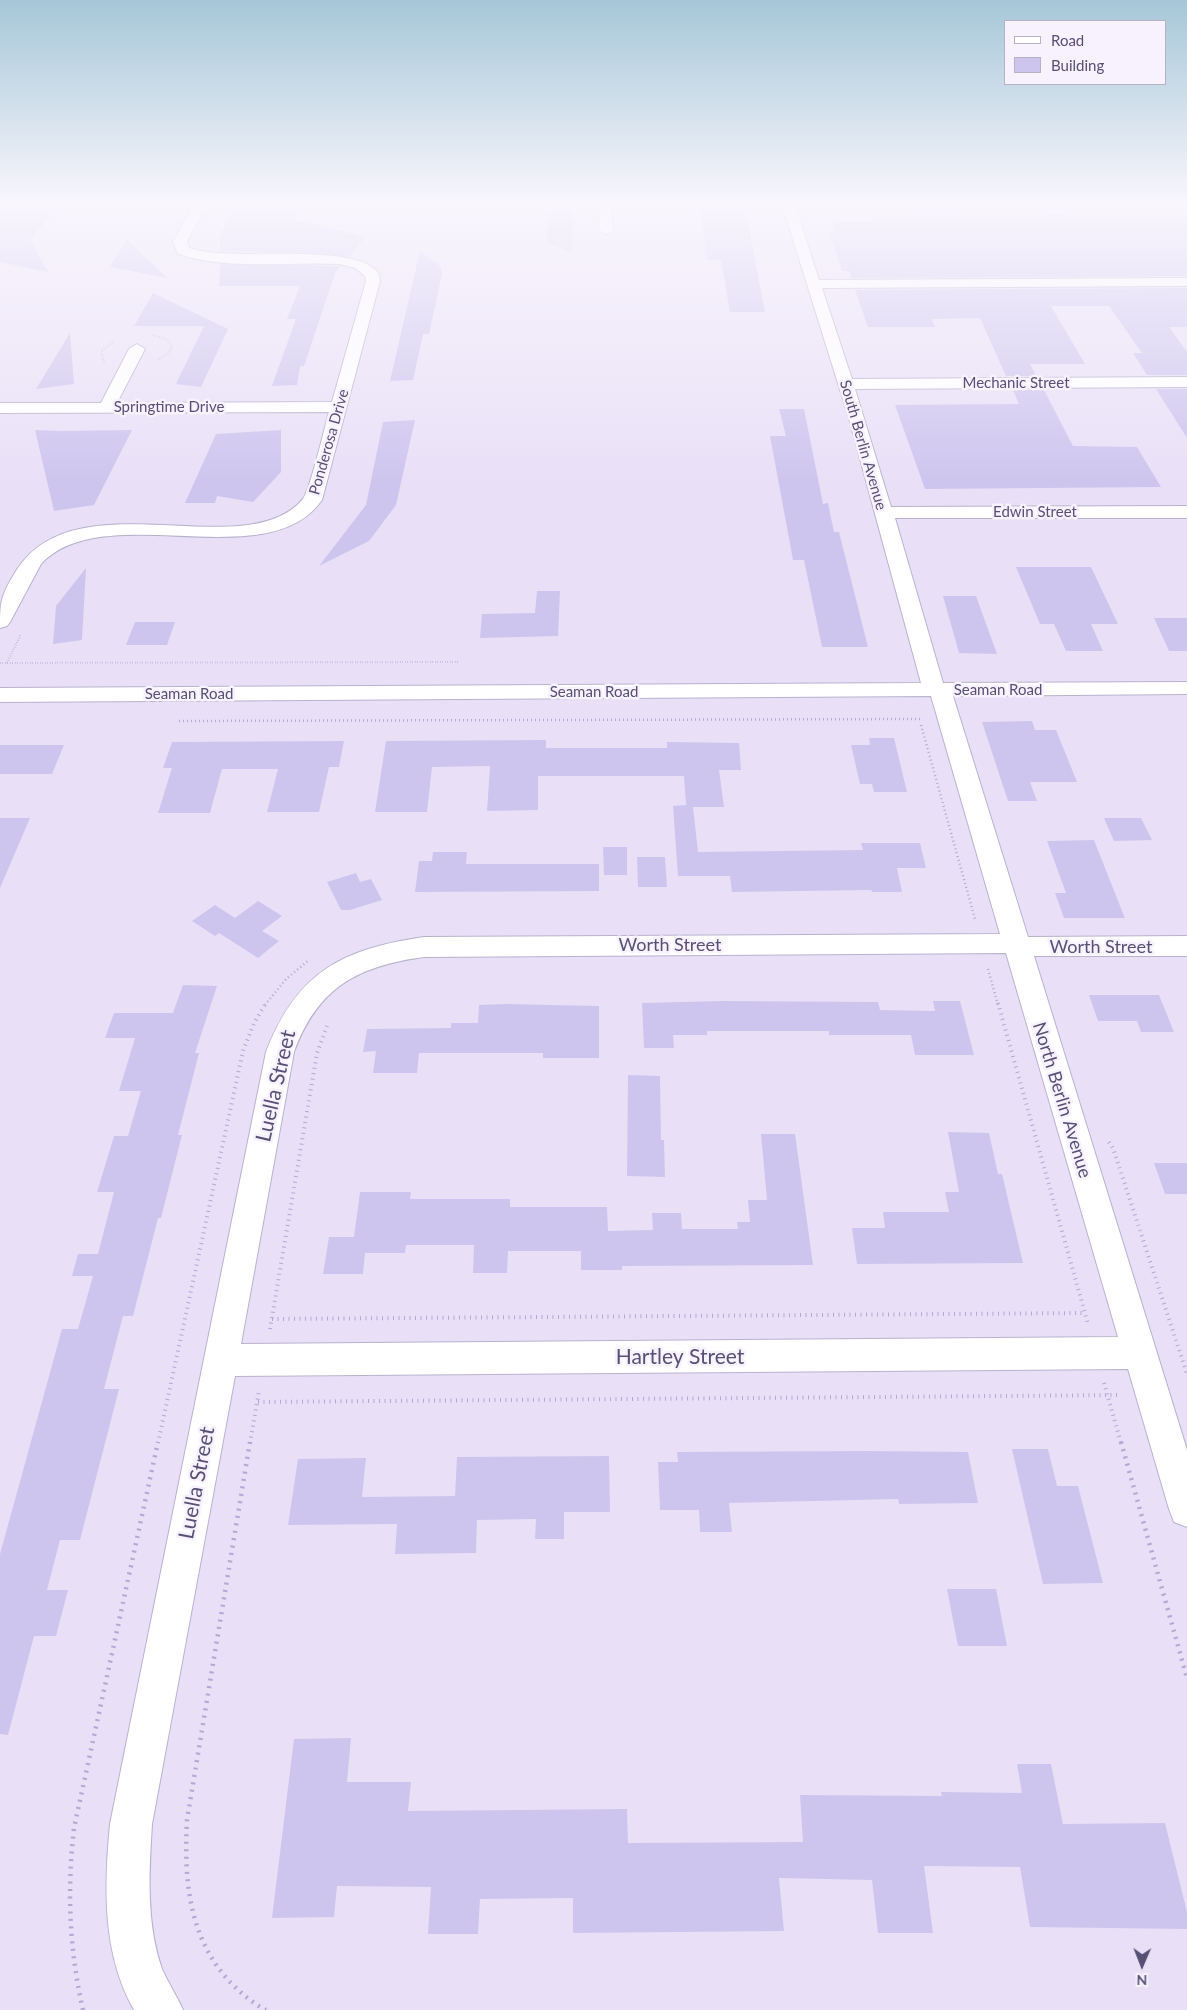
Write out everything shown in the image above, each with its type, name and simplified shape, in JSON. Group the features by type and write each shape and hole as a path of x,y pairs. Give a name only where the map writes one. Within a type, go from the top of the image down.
{"street":[{"name":"Ponderosa Drive","path":"0,622 32,562 44,550 65,540 88,533 110,531 254,529 294,517 308,507 313,500 369,295"},
{"name":"South Berlin Avenue","path":"817,295 846,384 937,690"},
{"path":"106,408 137,349"},
{"name":"Mechanic Street","path":"846,384 1187,382"},
{"name":"Springtime Drive","path":"0,408 339,407"},
{"name":"Edwin Street","path":"883,513 1187,512"},
{"name":"Seaman Road","path":"0,695 1187,688"},
{"name":"North Berlin Avenue","path":"937,690 1187,1509"},
{"name":"Worth Street","path":"323,967 346,968 384,954 424,947 978,943 1187,946"},
{"name":"Luella Street","path":"157,2007 142,1972 128,1915 126,1883 131,1824 280,1052 288,1027 306,1000 323,967"},
{"name":"Hartley Street","path":"221,1360 1140,1353"}],"path":[{"path":"6,663 24,629"},
{"path":"0,663 458,662"},
{"path":"179,722 919,717 978,943 988,968 966,918"},
{"path":"83,2010 69,1941 67,1898 74,1828 243,1051 253,1021 276,987 323,967"},
{"path":"266,2010 240,1992 222,1975 207,1953 192,1912 184,1867 187,1820 317,1052 328,1023"},
{"path":"272,1319 1085,1313"},
{"path":"258,1402 1152,1395"}],"shaded area":[{"path":"0,295 1187,295 1187,2010 0,2010"}],"building":[{"path":"152,295 157,295 228,329 201,387 176,384 204,326 134,326"},
{"path":"297,295 328,295 304,366 300,366 297,385 272,386 296,319 287,319"},
{"path":"410,295 437,295 429,334 423,334 413,380 390,381"},
{"path":"727,295 762,295 765,312 730,312"},
{"path":"857,295 1187,295 1187,327 1169,327 1187,352 1187,375 1147,375 1133,353 1142,353 1109,306 1051,306 1085,364 1030,364 1036,376 1006,376 980,318 932,319 935,327 868,327"},
{"path":"70,333 74,384 36,389"},
{"path":"1156,389 1187,389 1187,438"},
{"path":"1013,390 1044,390 1073,446 1137,447 1161,487 925,489 895,405 1019,404"},
{"path":"779,409 804,409 823,504 828,503 834,532 839,532 868,647 822,647 804,560 793,560 770,436 786,436"},
{"path":"415,420 396,505 369,541 319,566 366,505 383,422"},
{"path":"35,430 132,430 94,505 54,511"},
{"path":"281,430 281,472 253,502 217,496 215,503 185,503 216,434"},
{"path":"1016,567 1091,567 1118,624 1091,624 1103,651 1066,651 1054,624 1040,624"},
{"path":"86,568 82,640 53,644 56,606"},
{"path":"537,591 560,591 558,636 480,638 482,614 535,613"},
{"path":"943,596 976,596 997,654 959,653"},
{"path":"1154,618 1187,618 1187,651 1169,651"},
{"path":"135,622 175,622 167,645 126,645"},
{"path":"1032,721 1035,730 1056,730 1077,782 1030,782 1037,801 1008,801 982,722"},
{"path":"869,738 894,738 907,792 874,792 872,784 860,784 851,745 870,745"},
{"path":"546,740 546,748 667,748 667,742 739,743 741,770 719,770 724,807 693,807 698,852 863,850 861,843 920,843 926,868 897,868 902,892 872,892 871,890 732,892 730,876 678,876 673,806 686,805 684,776 538,776 538,810 487,811 490,766 432,767 427,812 375,812 386,741"},
{"path":"344,741 339,767 329,767 319,812 267,812 278,769 222,769 210,813 158,813 172,768 163,768 172,742"},
{"path":"0,745 64,745 52,774 0,774"},
{"path":"0,818 30,818 0,888"},
{"path":"1104,818 1141,818 1152,840 1114,841"},
{"path":"1094,840 1125,918 1064,918 1055,893 1066,893 1047,841"},
{"path":"603,847 627,847 627,875 604,875"},
{"path":"433,852 467,852 466,864 599,864 599,891 415,892 419,861 432,861"},
{"path":"637,857 665,857 667,887 638,887"},
{"path":"356,873 360,882 371,879 382,900 350,910 341,910 327,882"},
{"path":"258,901 282,916 262,931 279,941 258,958 219,933 215,936 192,921 215,905 235,918"},
{"path":"183,985 217,986 195,1053 199,1053 178,1135 182,1135 133,1316 123,1316 104,1389 119,1389 80,1540 60,1540 47,1590 68,1590 56,1636 34,1636 8,1735 0,1734 0,1554 62,1329 78,1329 93,1276 72,1276 78,1254 98,1254 114,1192 97,1192 114,1136 128,1136 141,1091 119,1091 135,1038 105,1038 114,1013 173,1013"},
{"path":"1089,995 1159,995 1174,1032 1141,1032 1137,1021 1098,1021"},
{"path":"721,1001 878,1002 880,1010 935,1011 933,1001 960,1001 974,1055 915,1055 911,1035 829,1035 829,1031 707,1031 707,1035 673,1035 674,1048 644,1048 642,1003"},
{"path":"479,1005 599,1006 599,1058 543,1058 543,1053 419,1053 417,1073 373,1073 376,1051 363,1052 367,1029 451,1028 451,1023 478,1023"},
{"path":"628,1075 660,1076 661,1140 664,1140 665,1177 627,1176"},
{"path":"948,1132 989,1133 998,1174 1002,1174 1023,1263 857,1264 852,1228 885,1228 883,1212 949,1212 945,1192 959,1192"},
{"path":"761,1134 795,1134 813,1265 622,1266 622,1270 581,1270 581,1251 508,1251 507,1273 473,1273 474,1245 406,1245 405,1253 365,1253 363,1274 323,1274 329,1237 354,1237 360,1192 411,1192 410,1199 510,1199 510,1207 607,1207 608,1231 653,1230 652,1213 681,1213 682,1229 738,1229 737,1222 750,1222 748,1200 767,1200"},
{"path":"1154,1163 1187,1163 1187,1194 1165,1194"},
{"path":"1012,1449 1048,1449 1057,1486 1078,1486 1103,1583 1043,1584"},
{"path":"677,1452 968,1452 978,1503 899,1504 898,1499 729,1503 732,1532 700,1532 699,1510 660,1510 658,1462 678,1462"},
{"path":"609,1456 610,1512 564,1512 564,1539 535,1539 536,1519 477,1520 476,1553 395,1554 397,1524 288,1525 298,1459 366,1458 362,1497 455,1496 457,1457"},
{"path":"947,1589 996,1589 1007,1646 958,1646"},
{"path":"351,1738 347,1782 411,1782 408,1811 627,1809 628,1843 803,1842 800,1795 942,1796 941,1792 1022,1793 1017,1764 1051,1764 1063,1824 1165,1823 1187,1912 1187,1929 1030,1927 1020,1867 924,1866 933,1933 878,1933 872,1880 779,1878 784,1931 573,1933 573,1898 480,1899 478,1934 428,1934 431,1887 337,1886 334,1917 272,1918 294,1739"}]}
